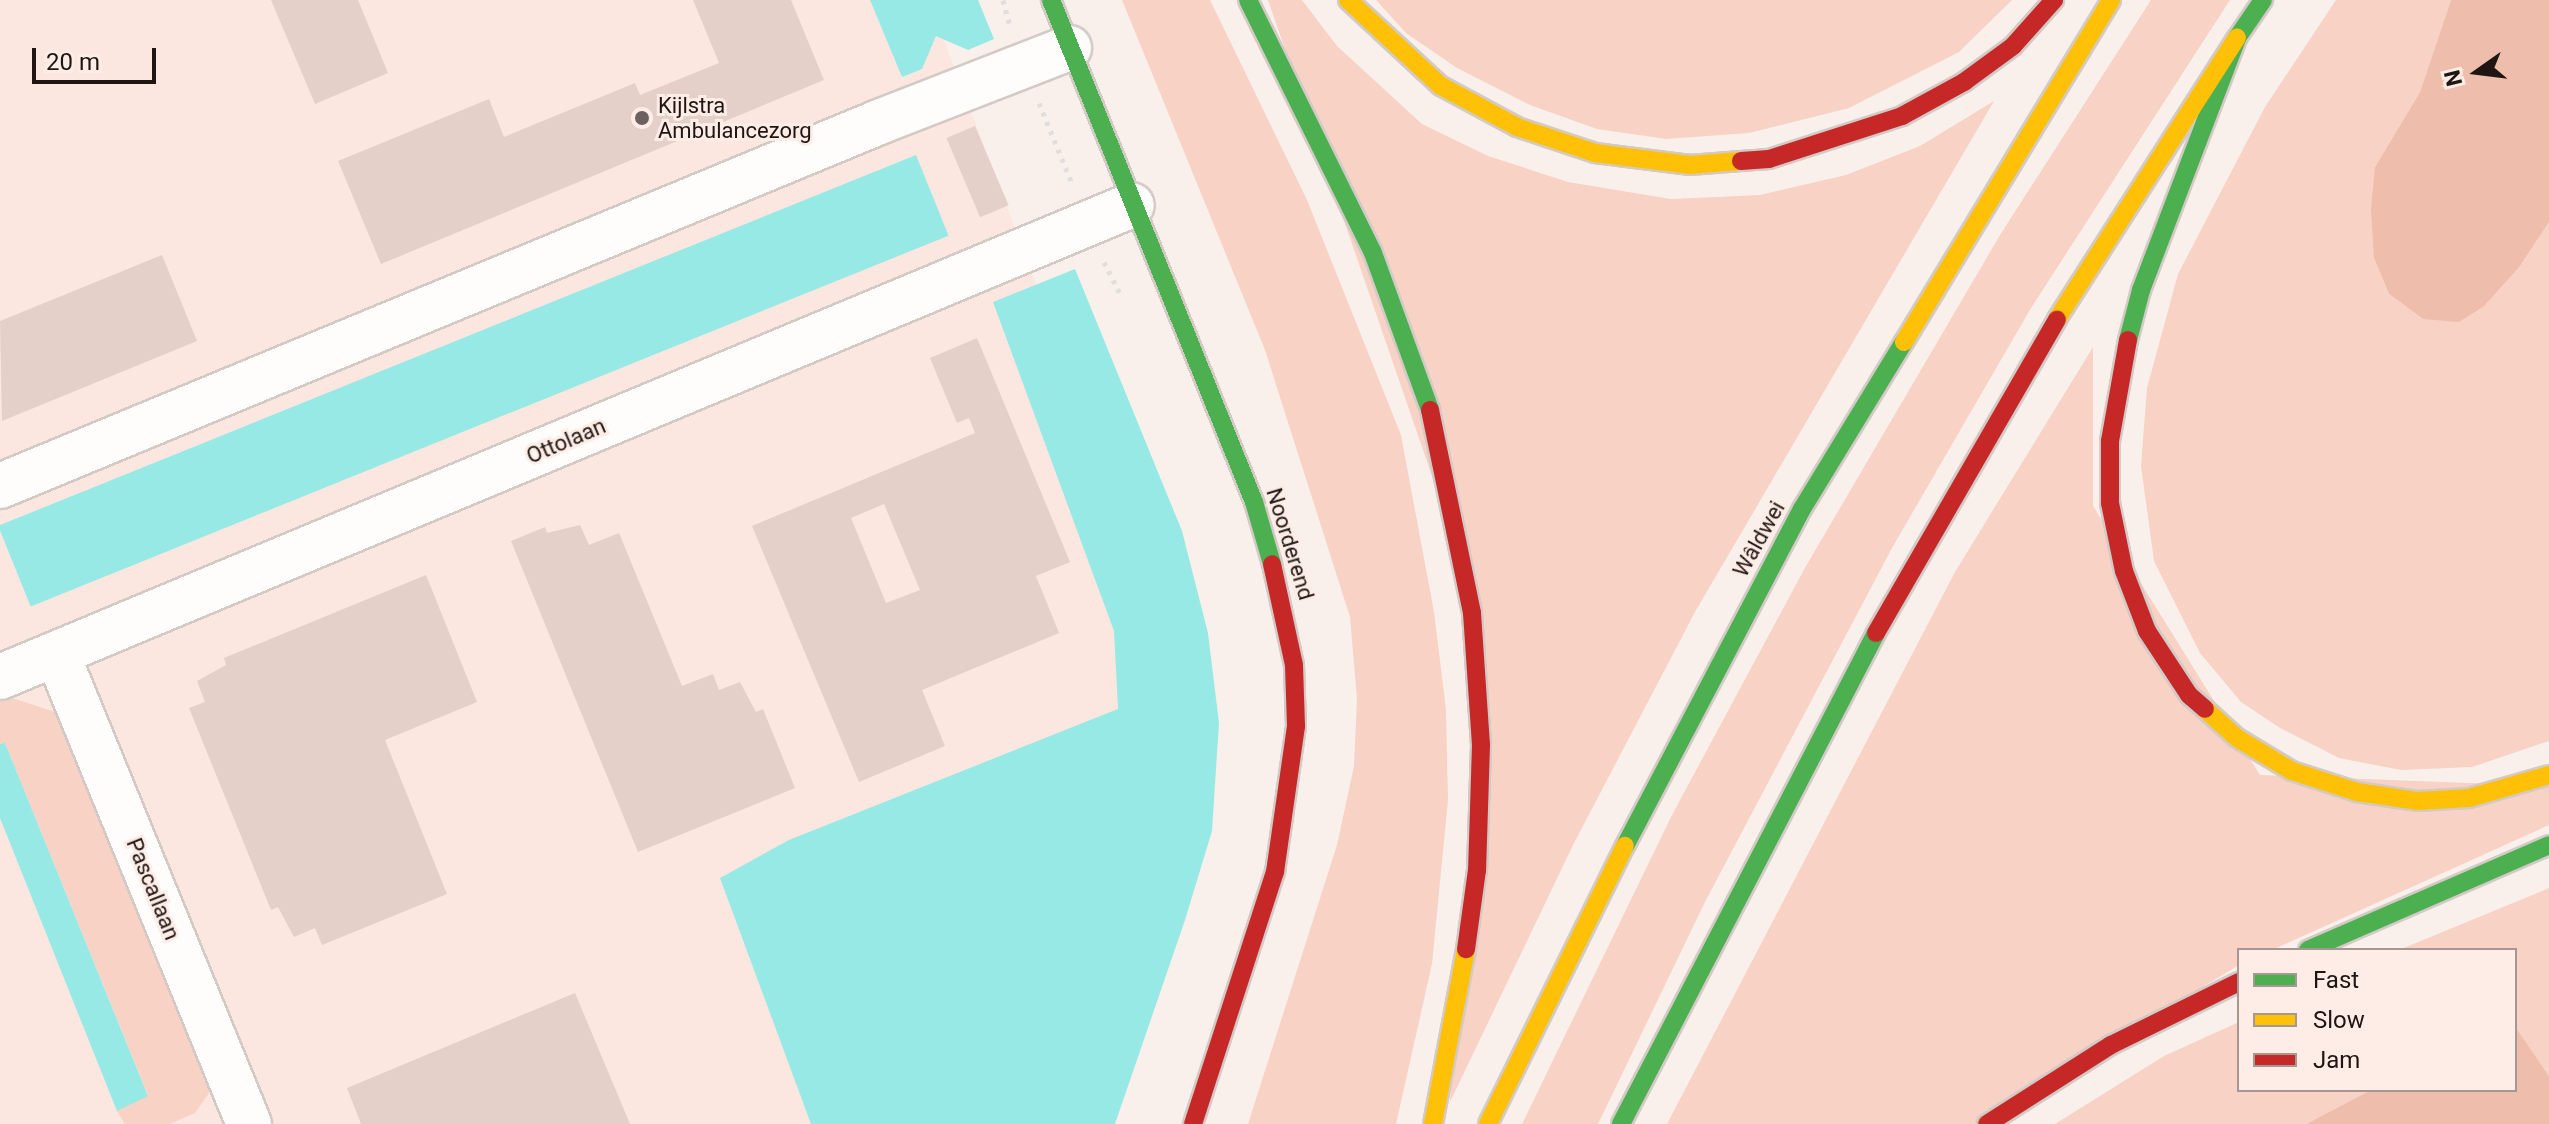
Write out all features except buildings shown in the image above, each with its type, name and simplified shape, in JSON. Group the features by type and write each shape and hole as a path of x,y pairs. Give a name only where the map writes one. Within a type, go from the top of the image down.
{"main road":[{"name":"Noorderend","path":"1051,0 1272,553 1294,665 1296,726 1275,872 1193,1124"},
{"path":"1248,0 1359,225 1404,333 1438,433 1472,613 1481,745 1477,870 1463,975 1433,1124"},
{"path":"1348,0 1441,86 1517,127 1595,153 1690,165 1769,159 1902,116 1964,82 2013,46 2054,0"},
{"name":"Wâldwei","path":"1488,1124 1574,942 1802,509 2111,0"},
{"path":"1621,1124 1908,575 2055,322 2263,0"},
{"path":"2237,38 2141,290 2119,372 2110,441 2110,503 2124,571 2147,631 2189,695 2237,738 2292,771 2357,792 2418,801 2469,798 2549,775"},
{"path":"2313,948 2549,845"},
{"path":"1987,1124 2111,1045 2237,983"}],"street":[{"path":"0,486 879,122 1069,48"},
{"name":"Ottolaan","path":"0,677 1132,205"},
{"name":"Pascallaan","path":"57,654 249,1124"}],"path":[{"path":"1003,0 1024,66 1088,223 1123,299"}],"shaded area":[{"path":"0,0 929,0 1153,595 1074,1124 0,1124"},
{"path":"1122,0 1210,0 1307,200 1401,435 1434,612 1446,710 1448,800 1432,964 1396,1124 1248,1124 1337,845 1354,766 1357,699 1350,617 1265,350"},
{"path":"1268,0 1302,0 1337,46 1422,124 1488,156 1568,182 1671,199 1760,195 1846,175 1920,146 1994,101 1695,612 1573,845 1450,1102 1484,627"},
{"path":"1376,0 2012,0 1959,52 1849,108 1749,133 1666,139 1597,129 1530,105 1457,68 1406,33"},
{"path":"2151,0 2230,0 2031,308 1892,548 1705,902 1598,1124 1522,1124 1672,815 1806,566 2000,235"},
{"path":"2336,0 2451,0 2420,92 2375,167 2374,258 2389,294 2423,319 2520,266 2549,222 2549,741 2472,767 2401,770 2339,758 2280,728 2241,702 2200,653 2154,561 2141,466 2147,388 2178,274 2265,107"},
{"path":"2451,0 2549,0 2549,222 2520,266 2484,306 2459,322 2423,319 2389,294 2374,258 2371,209 2375,167 2420,92"},
{"path":"2093,347 2093,506 2260,775 2549,786 2549,825 2276,948 2237,948 2237,966 1976,1124 1667,1124 1955,572"},
{"path":"0,694 58,713 208,1069 209,1093 195,1113 170,1124 125,1124 117,1111 148,1095 5,743 0,744"},
{"path":"2549,888 2549,1076 2517,1029 2517,948 2404,948"},
{"path":"2237,1023 2237,1092 2367,1092 2306,1124 2055,1124 2164,1056"},
{"path":"2517,1029 2549,1076 2549,1124 2306,1124 2367,1092 2517,1092"}],"water":[{"path":"870,0 978,0 994,39 968,50 936,36 922,69 902,77"},
{"path":"916,155 949,236 31,607 0,525"},
{"path":"1075,269 1182,531 1208,633 1219,723 1212,831 1185,920 1115,1124 811,1124 720,878 789,840 1118,709 1114,631 993,302"},
{"path":"5,743 148,1096 117,1111 0,818 0,744"}],"traffic: fast":[{"path":"1051,0 1254,502 1272,564"},
{"path":"1248,0 1373,253 1430,410"},
{"path":"2128,340 2141,290 2237,38 2263,0"},
{"path":"1625,846 1802,509 1904,342"},
{"path":"1621,1124 1876,633"},
{"path":"2313,948 2549,845"}],"traffic: slow":[{"path":"1348,0 1441,86 1517,127 1595,153 1690,165 1741,161"},
{"path":"1904,342 2111,0"},
{"path":"2057,319 2237,38"},
{"path":"2205,709 2237,738 2292,771 2357,792 2418,801 2469,798 2549,775"},
{"path":"1488,1124 1625,846"},
{"path":"1433,1124 1466,949"}],"traffic: jam":[{"path":"1741,161 1769,159 1902,116 1964,82 2013,46 2054,0"},
{"path":"1876,633 2057,319"},
{"path":"2128,340 2110,441 2110,503 2124,571 2147,631 2189,695 2205,709"},
{"path":"1430,410 1472,613 1481,745 1477,870 1466,949"},
{"path":"1193,1124 1275,872 1296,726 1294,665 1272,564"},
{"path":"1987,1124 2111,1045 2237,983"}],"place":[{"name":"Kijlstra Ambulancezorg","path":"642,118"}]}
